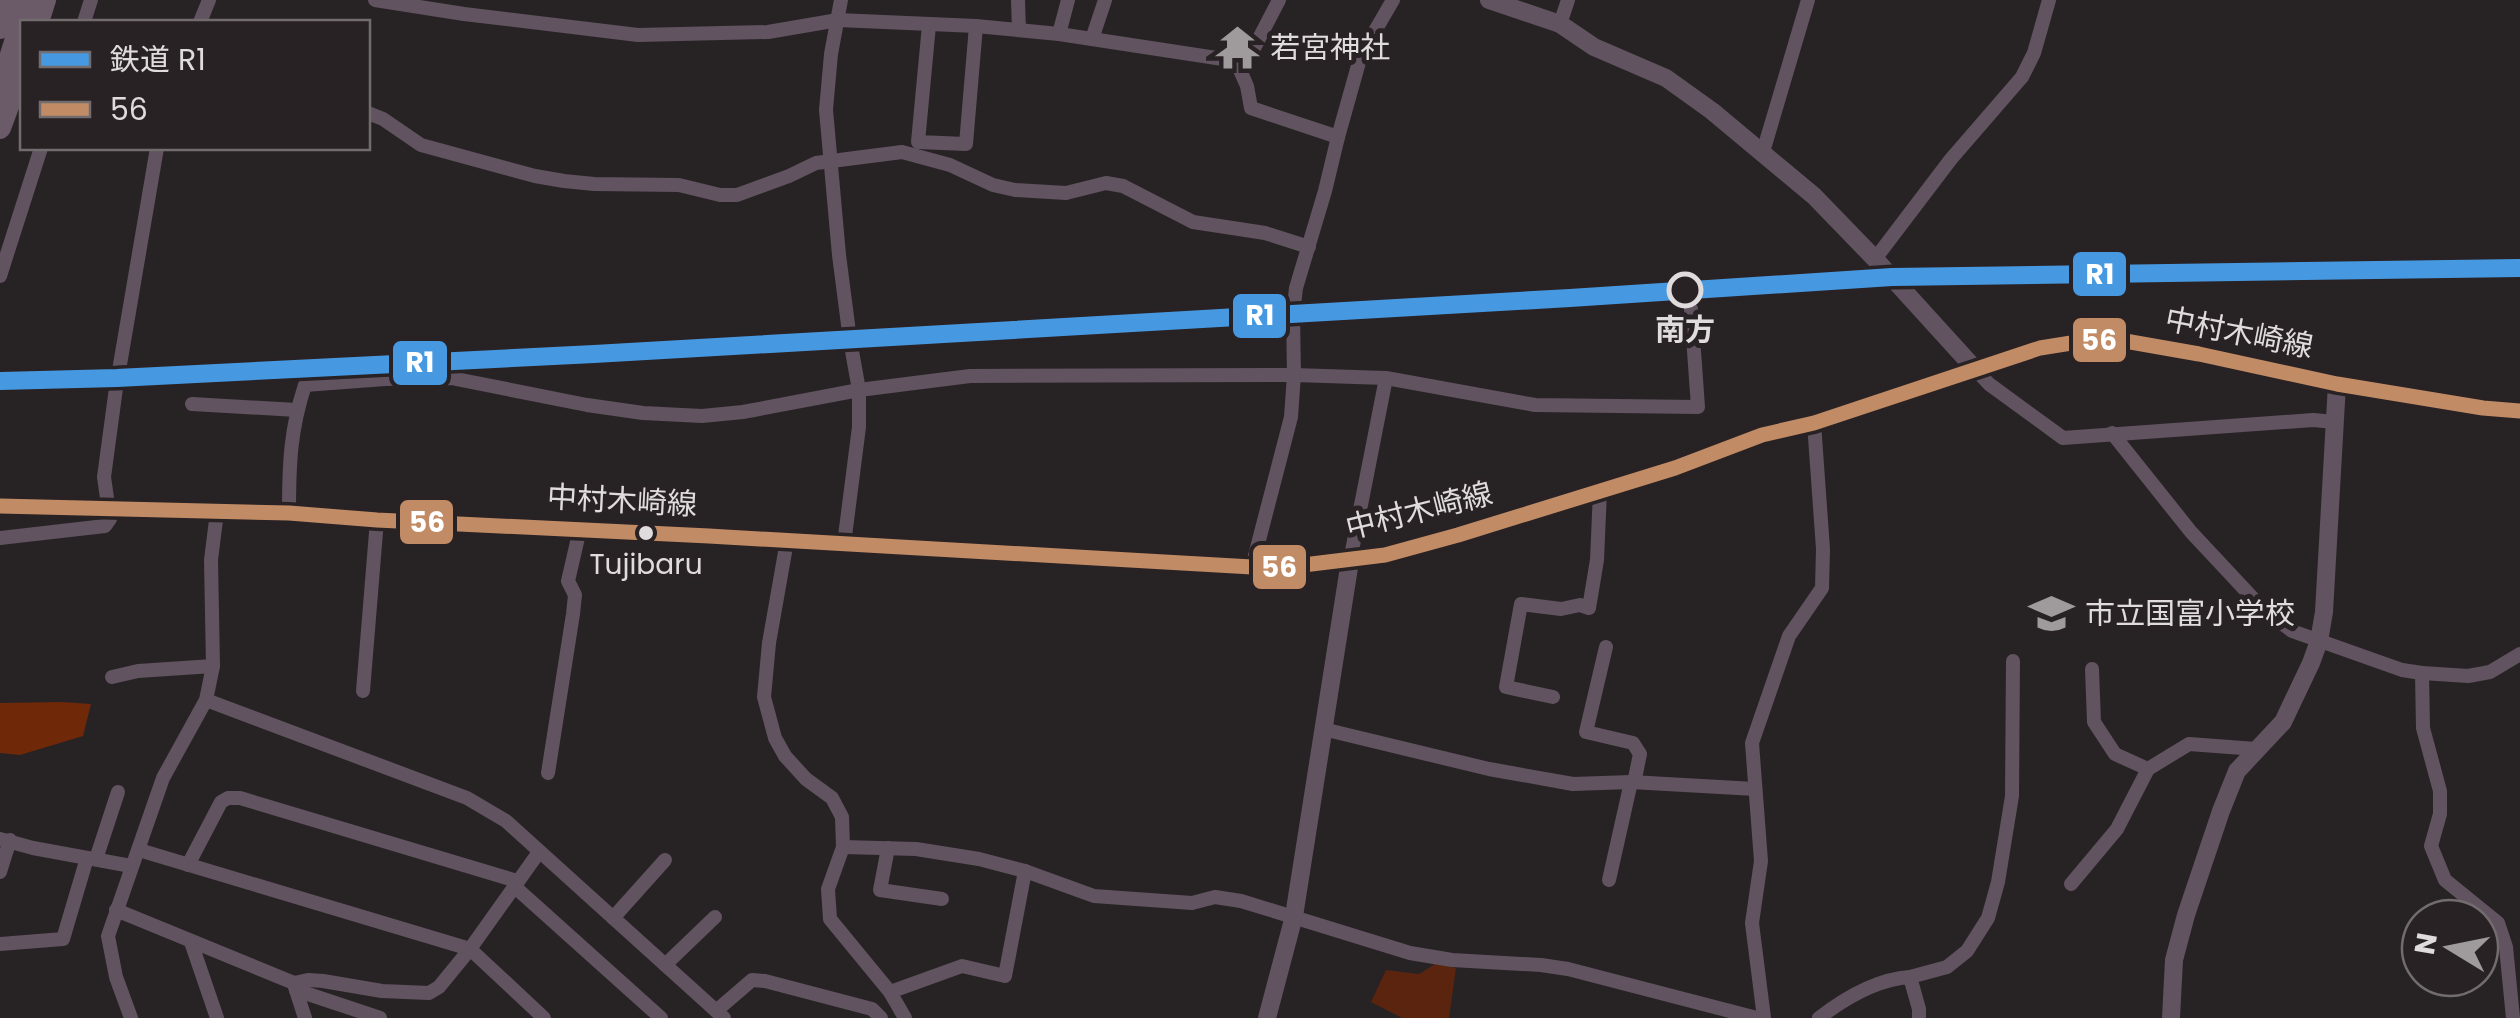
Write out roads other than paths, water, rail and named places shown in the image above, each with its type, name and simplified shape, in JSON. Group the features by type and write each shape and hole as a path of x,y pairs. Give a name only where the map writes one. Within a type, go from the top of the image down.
{"highway":[{"path":"0,28 8,0"},
{"path":"0,90 20,26"},
{"path":"0,128 20,72"}],"main road":[{"name":"中村木崎線","path":"0,506 290,514 1287,567 1384,556 1676,468 1762,435 1814,424 2040,348 2090,340 2199,354 2337,384 2520,411"}],"street":[{"path":"375,0 638,35 768,32 838,20 976,26 1060,34 1236,62 1252,52 1280,0"},
{"path":"842,0 831,54 826,110 841,272 859,390 859,427 844,544"},
{"path":"1018,0 1019,30"},
{"path":"1060,34 1068,0"},
{"path":"1092,39 1105,0"},
{"path":"1252,567 1291,417 1296,288 1361,56 1392,0"},
{"path":"1489,0 1560,24 1594,46 1666,78 1763,152 1814,196 1875,258 1989,384 2063,438 2313,420 2335,422"},
{"path":"1560,24 1568,0"},
{"path":"1763,152 1808,0"},
{"path":"1875,258 2022,78 2050,0"},
{"path":"917,149 930,25"},
{"path":"370,114 421,144 535,176 594,184 679,185 737,195 830,160 966,144 976,26"},
{"path":"1236,62 1247,86 1251,108 1338,136"},
{"path":"917,149 993,185 1066,193 1106,183 1123,186 1193,222 1265,233 1309,247"},
{"path":"0,276 40,150"},
{"path":"0,538 105,526 110,519 104,477 157,150"},
{"path":"290,514 289,456 305,385 451,378 587,406 702,416 970,376 1294,375 1386,378 1536,405 1698,407 1691,309"},
{"path":"1267,1018 1294,916 1350,561 1386,378"},
{"path":"2170,1018 2174,960 2186,915 2237,771 2283,722 2319,641 2337,384"},
{"path":"192,404 297,410"},
{"path":"843,846 916,849 979,859 1094,896 1192,903 1215,897 1294,916 1410,953 1568,969 1760,1018 1752,923 1761,861 1752,743 1789,636 1822,588 1824,566 1814,424"},
{"path":"2112,433 2191,532 2263,609 2292,631 2402,670 2422,673 2468,676 2490,672 2520,654"},
{"path":"1554,697 1506,687 1520,604 1589,608 1597,560 1600,491"},
{"path":"131,1018 116,977 108,936 164,778 206,700 213,666 211,560 217,512"},
{"path":"363,691 377,520"},
{"path":"548,773 574,614 574,595 568,582 580,529"},
{"path":"788,540 769,643 764,697 785,756 839,808 844,826 843,846 828,889 830,920 890,992 905,1018"},
{"path":"1606,647 1586,732 1633,743 1640,754 1608,880"},
{"path":"1819,1018 1835,1005 1890,979 1910,978 1947,967 1967,950 1988,918 2012,796 2013,661"},
{"path":"112,677 138,671 213,666"},
{"path":"2092,670 2094,722 2116,754 2148,769"},
{"path":"2422,673 2422,728 2440,791 2440,814 2430,846 2445,880 2498,923 2506,947 2513,1018"},
{"path":"206,700 466,798 506,821 720,1014 752,980 765,980 872,1010 881,1018"},
{"path":"1323,729 1489,769 1573,784 1633,782 1754,788"},
{"path":"2072,884 2118,829 2148,769 2189,744 2256,749"},
{"path":"0,944 63,940 118,792"},
{"path":"188,865 221,802 240,798 516,884 660,1018"},
{"path":"0,872 5,839 131,866"},
{"path":"888,848 880,890 942,898"},
{"path":"139,850 470,949 544,1018"},
{"path":"295,986 308,980 323,980 382,991 429,993 439,987 470,949 540,852"},
{"path":"614,918 665,860"},
{"path":"890,992 962,966 1005,976 1025,871"},
{"path":"116,910 380,1018"},
{"path":"666,965 715,917"},
{"path":"191,942 218,1018"},
{"path":"1910,978 1919,1018"},
{"path":"295,986 305,1018"}],"rail line":[{"name":"R1","path":"0,381 594,354 1892,277 2520,268"}],"place":[{"name":"若宮神社","path":"1237,48"},
{"name":"南方","path":"1685,290"},
{"name":"Tujibaru","path":"646,533"},
{"name":"市立国富小学校","path":"2052,614"}]}
